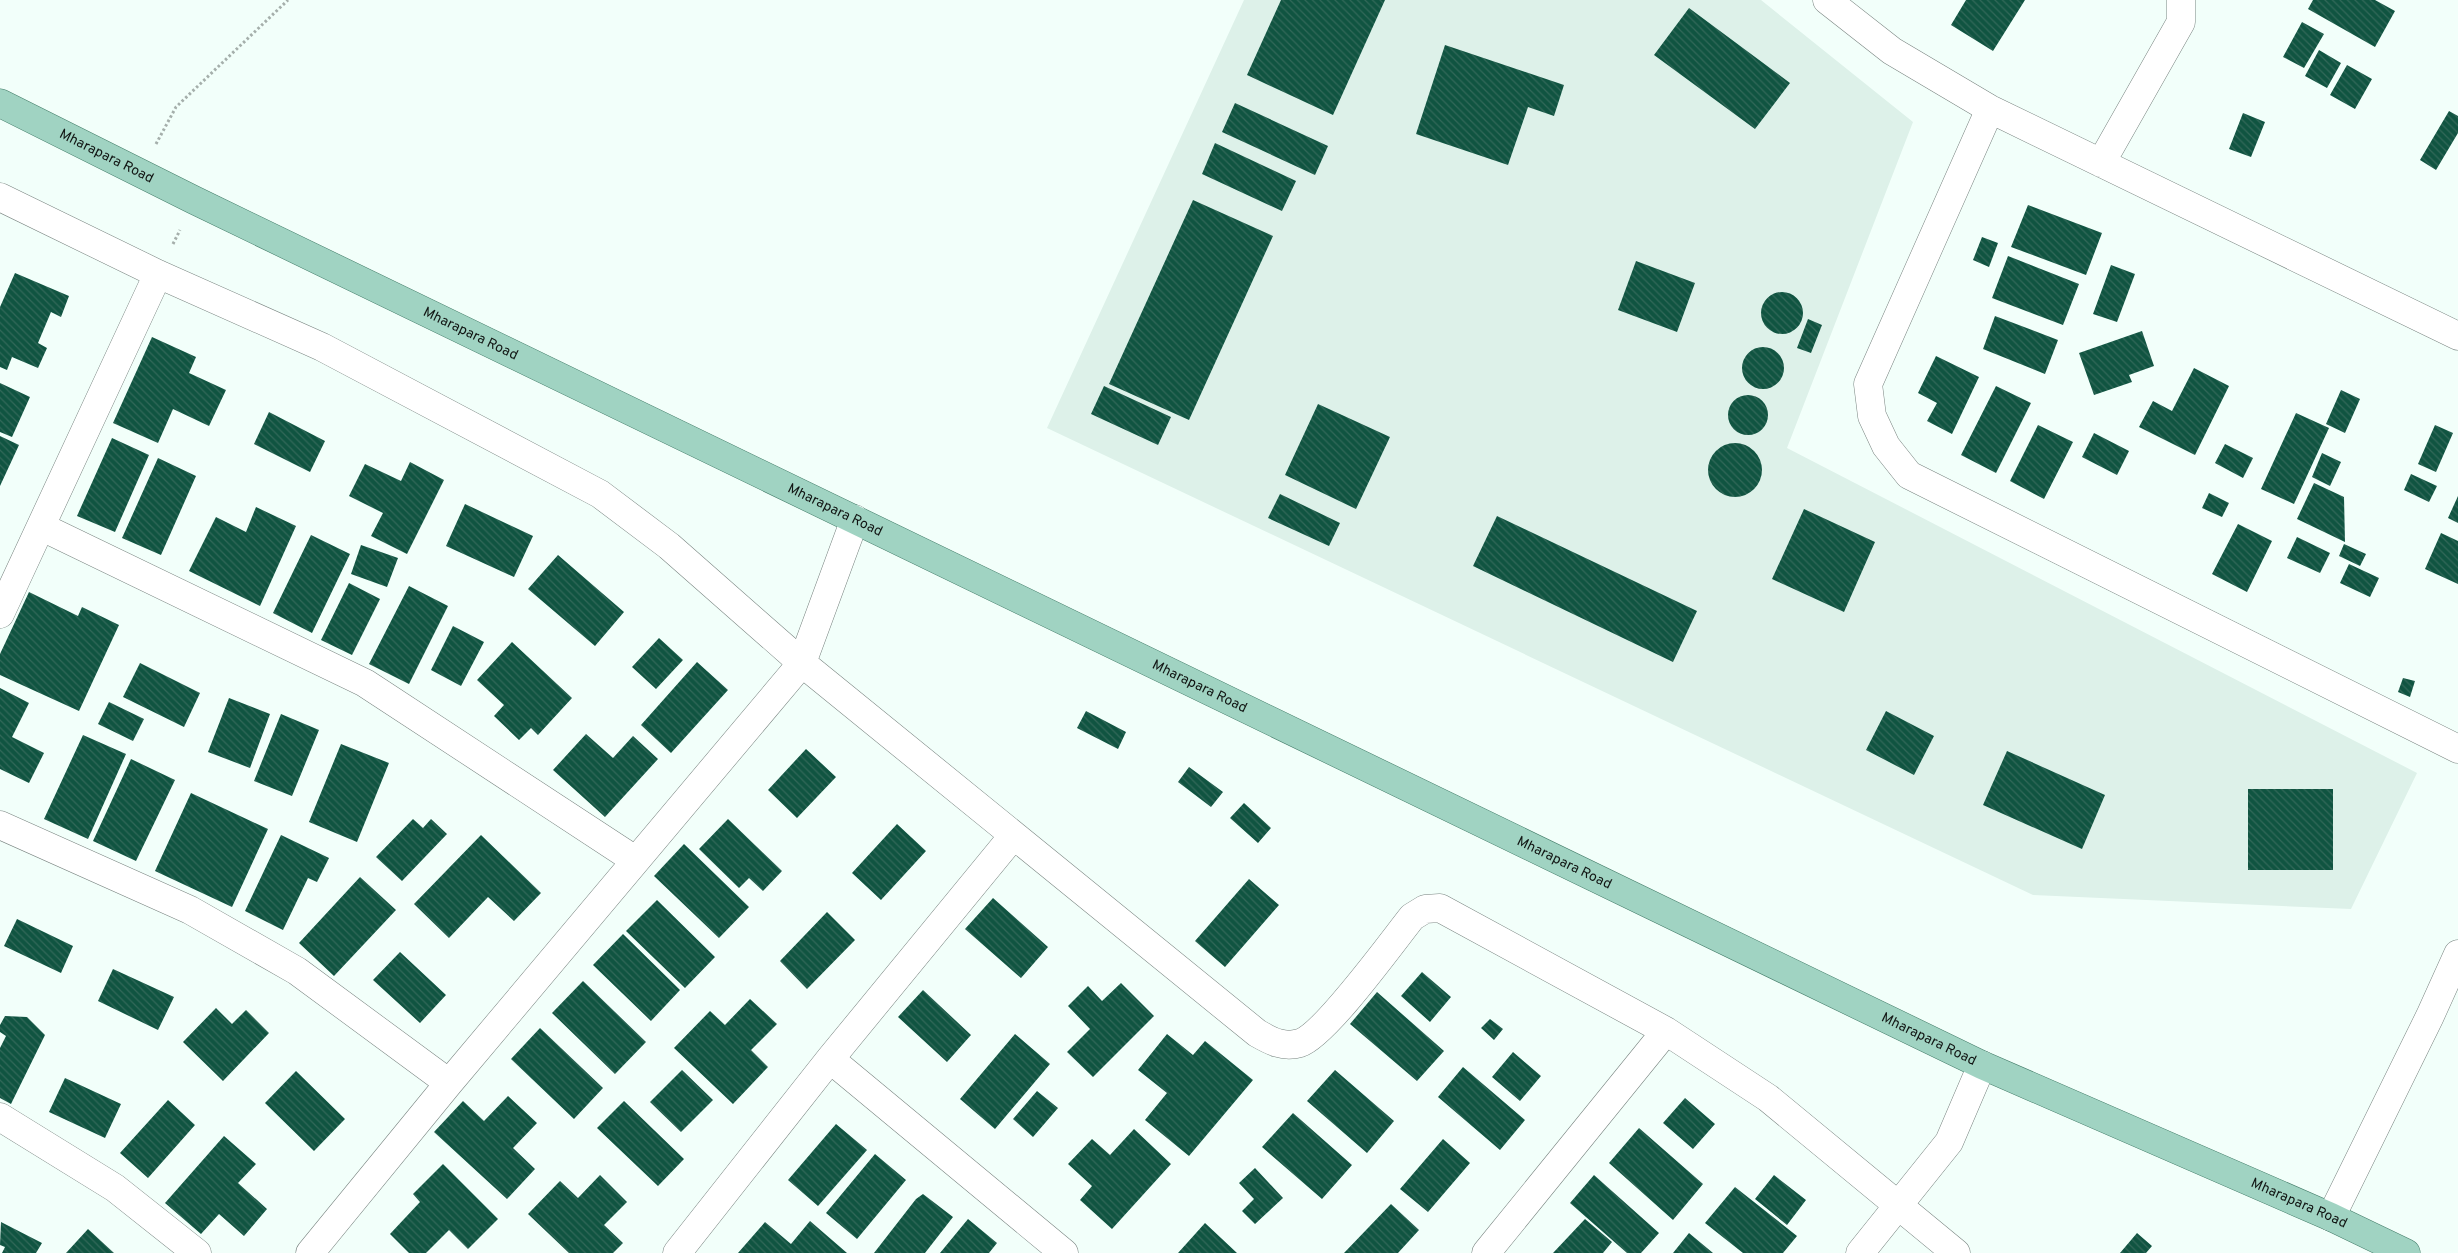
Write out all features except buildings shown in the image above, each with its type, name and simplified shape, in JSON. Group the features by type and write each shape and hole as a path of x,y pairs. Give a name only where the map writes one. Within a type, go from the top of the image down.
{"main road":[{"name":"Mharapara Road","path":"0,103 194,200 1982,1065 2331,1217 2406,1253"}],"street":[{"path":"1827,0 1892,51 1990,109 2458,336"},
{"path":"2101,163 2182,22 2182,0"},
{"path":"1990,109 1868,384 1872,416 1886,446 1909,475 2458,749"},
{"path":"0,197 158,274 322,347 600,494 670,546 802,663 1013,836 1256,1033 1280,1046 1300,1043 1321,1030 1412,917 1425,909 1440,908 1666,1031 1768,1098 1956,1253"},
{"path":"0,614 158,274"},
{"path":"310,1253 448,1083 802,663 855,520"},
{"path":"42,527 365,683 635,860"},
{"path":"0,825 190,910 297,971 448,1083"},
{"path":"677,1253 830,1059 1013,836"},
{"path":"2331,1217 2430,1016 2458,954"},
{"path":"1486,1253 1666,1031"},
{"path":"830,1059 1064,1253"},
{"path":"1860,1253 1949,1142 1982,1065"},
{"path":"2,1120 115,1188 197,1253"}],"path":[{"path":"141,174 176,108 288,0"},
{"path":"158,274 194,200"}],"shaded area":[{"path":"1244,0 1761,0 1913,122 1787,448 2417,773 2351,909 2033,895 1047,428"}]}
